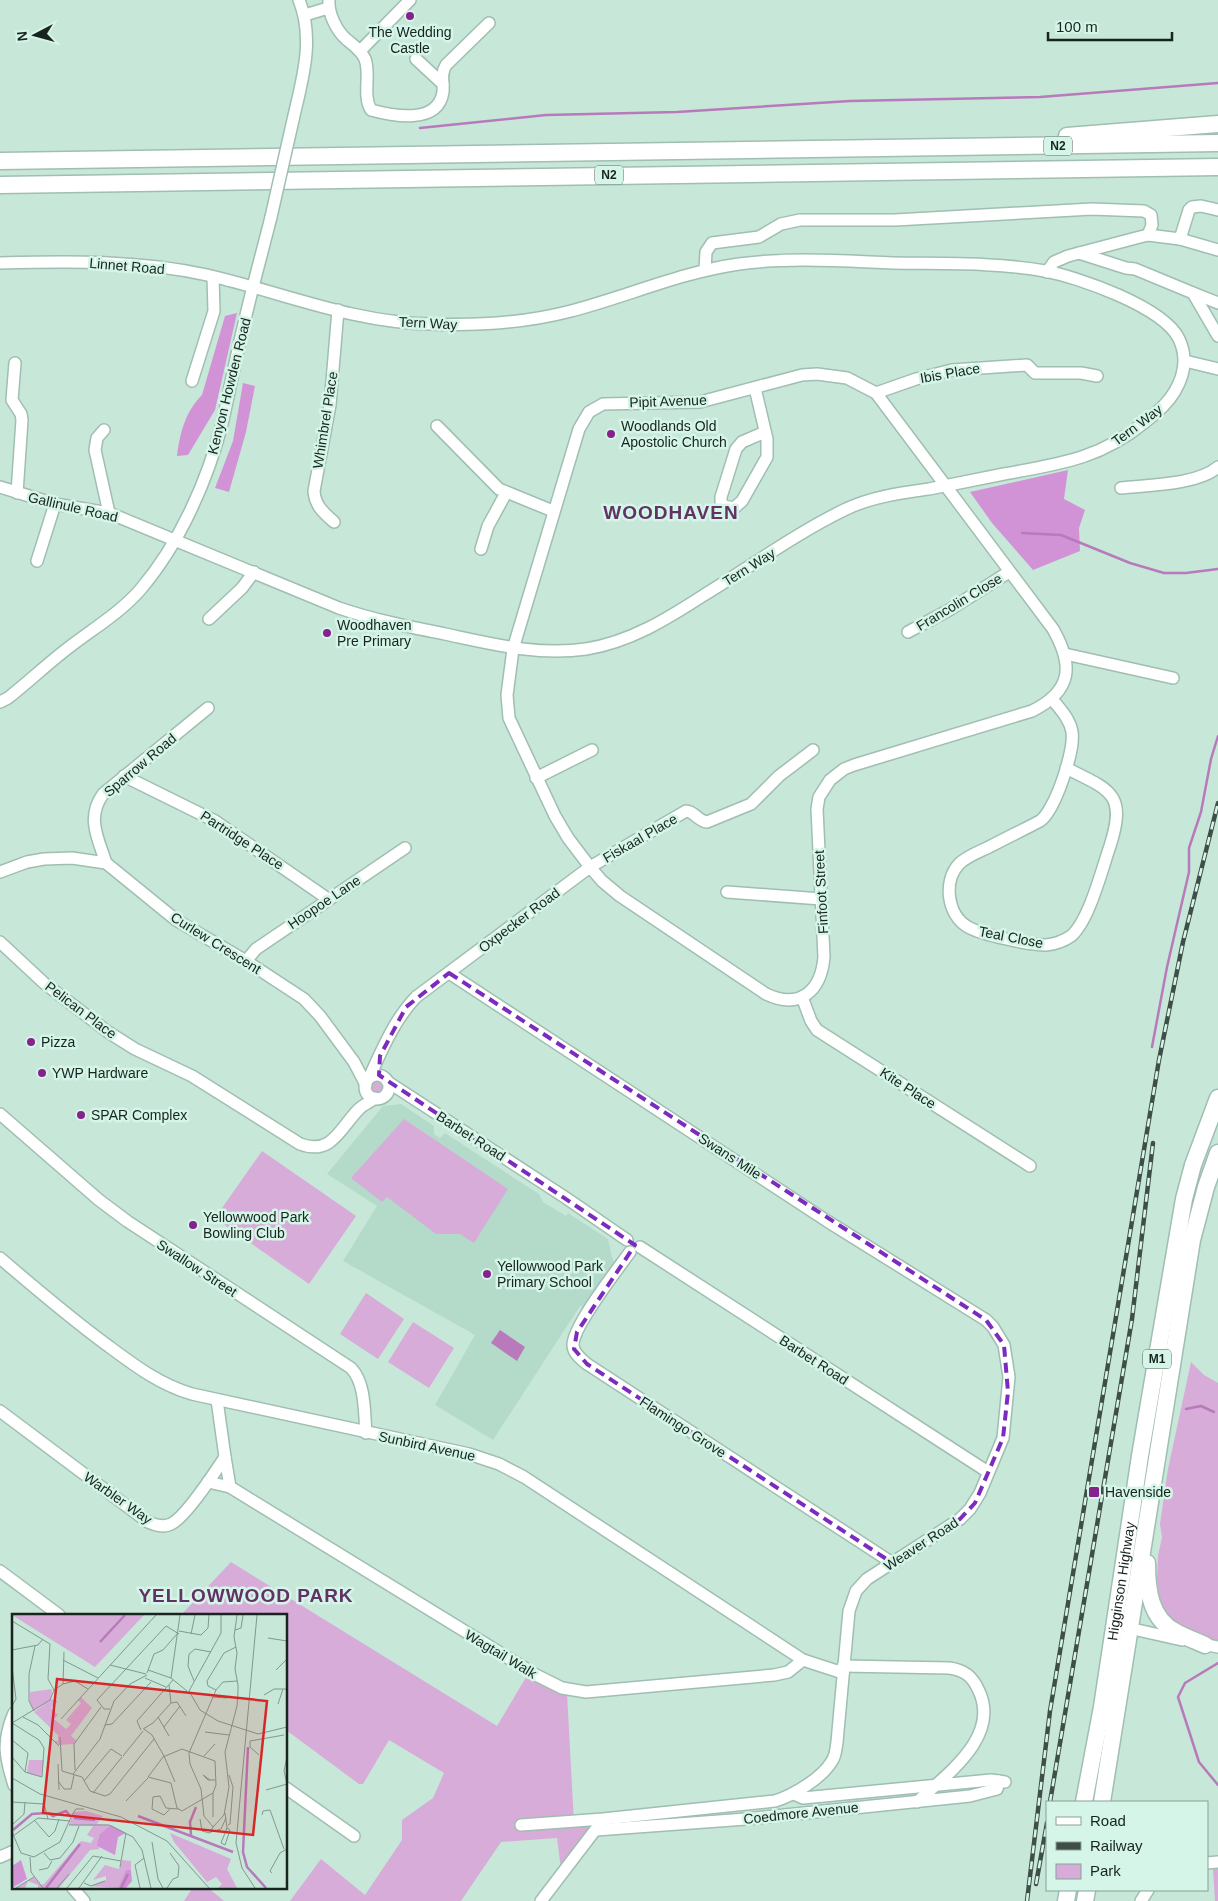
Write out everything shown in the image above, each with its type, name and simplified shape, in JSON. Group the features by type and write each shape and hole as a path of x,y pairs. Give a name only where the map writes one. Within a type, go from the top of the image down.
{"highway":[{"path":"897,148 1218,124"},
{"name":"N2","path":"0,161 1218,143"},
{"name":"N2","path":"0,185 1218,167"},
{"name":"Higginson Highway","path":"1102,1801 1140,1456 1184,1199 1193,1165 1218,1098"},
{"name":"Higginson Highway","path":"1084,1801 1102,1707 1147,1518 1192,1240 1206,1187 1218,1153"},
{"path":"1147,1518 1147,1581 1149,1597 1154,1610 1170,1628 1212,1646"}],"street":[{"name":"Kenyon Howden Road","path":"0,712 4,700 62,652 128,603 157,567 174,539 200,488 214,451 222,422 307,55 305,15 300,0"},
{"path":"360,51 410,0"},
{"path":"305,15 329,4 343,37 360,51 366,65 367,101 371,110 410,117 422,115 437,104 443,92 442,73 446,65 489,23"},
{"path":"416,59 443,84"},
{"path":"1180,240 1189,210 1192,207 1201,206 1218,210"},
{"path":"704,270 706,252 712,243 759,238 781,224 800,220 896,220 1064,210 1146,211 1150,213 1152,225 1148,235"},
{"path":"1047,272 1054,262 1078,252 1148,235 1180,240 1218,250"},
{"path":"1078,252 1126,268 1135,268 1218,303"},
{"name":"Tern Way","path":"174,539 339,608 366,617 513,649 544,652 605,645 655,625 843,510 873,500 1074,461 1108,447 1136,430 1172,397 1180,382 1185,361 1178,337 1165,321 1155,314 1106,291 1047,272 1003,266 806,260 747,263 704,270 575,310 524,322 499,324 403,323 338,310 253,287"},
{"name":"Linnet Road","path":"0,263 105,262 179,271 214,277 253,287"},
{"path":"192,381 214,311 214,277"},
{"path":"1193,293 1218,336"},
{"name":"Whimbrel Place","path":"334,522 321,511 316,503 314,491 330,405 338,310"},
{"path":"1185,361 1218,369"},
{"path":"15,363 12,400 21,414 22,420 17,493"},
{"name":"Ibis Place","path":"876,393 916,379 952,370 1026,364 1035,373 1081,372 1097,376"},
{"name":"Pipit Avenue","path":"513,649 579,429 592,408 613,403 700,402 802,375 817,374 847,378 876,393 947,486"},
{"path":"755,388 765,432 768,451 764,464 742,501 734,508 724,506 721,502 721,497 736,449 742,442 765,432"},
{"path":"437,426 489,480 506,493 553,511"},
{"path":"104,430 97,438 94,450 109,513"},
{"path":"1121,488 1181,481 1206,474 1218,467"},
{"name":"Finfoot Street","path":"802,997 811,992 822,974 824,957 817,808 823,789 836,774 854,765 1032,711 1052,699 1065,680 1065,654 1053,629 947,486"},
{"name":"Gallinule Road","path":"0,487 55,504 109,513 174,539"},
{"path":"481,549 488,526 506,493"},
{"path":"37,561 55,504"},
{"path":"209,619 242,588 254,572"},
{"name":"Francolin Close","path":"908,632 949,610 1009,572"},
{"path":"513,649 507,695 509,718 536,778 568,838 590,867 620,896 766,994 774,998 788,1000 802,997"},
{"path":"1065,654 1173,678"},
{"name":"Teal Close","path":"1052,699 1063,712 1072,730 1072,745 1066,768 1050,810 1044,819 971,855 957,866 951,878 950,899 955,913 968,927 990,935 1046,944 1065,939 1080,926 1098,881 1118,817 1116,805 1105,789 1066,768"},
{"name":"Sparrow Road","path":"106,863 95,830 95,809 103,794 208,708"},
{"path":"536,778 592,750"},
{"name":"Fiskaal Place","path":"590,867 686,811 691,812 699,820 707,822 751,804 779,776 813,750"},
{"name":"Partridge Place","path":"124,776 215,821 328,899"},
{"name":"Hoopoe Lane","path":"246,961 256,949 405,848"},
{"name":"Curlew Crescent","path":"0,872 27,862 44,859 82,858 106,863 176,920 246,961 304,999 320,1016 354,1062 374,1079"},
{"name":"Oxpecker Road","path":"374,1079 380,1056 395,1024 416,997 590,867"},
{"path":"727,892 821,899"},
{"name":"Pelican Place","path":"0,942 44,982 88,1018 134,1049 192,1076 288,1138 308,1147 324,1146 331,1142 359,1108"},
{"name":"Swans Mile","path":"449,973 828,1221 986,1320 993,1327 1004,1345"},
{"name":"Kite Place","path":"802,997 818,1030 1030,1166"},
{"path":"374,1079 369,1095 379,1098"},
{"path":"359,1108 388,1092 374,1079"},
{"path":"359,1108 374,1079"},
{"name":"Barbet Road","path":"374,1079 414,1100 566,1198 627,1240 625,1246 635,1249 988,1472"},
{"name":"Barbet Road","path":"379,1098 414,1100"},
{"name":"Swallow Street","path":"0,1114 99,1200 127,1221 351,1368 361,1385 366,1433"},
{"name":"Flamingo Grove","path":"635,1249 580,1324 573,1343 577,1354 595,1369 891,1562"},
{"name":"Sunbird Avenue","path":"0,1258 64,1314 145,1373 181,1391 469,1454 514,1470 803,1660 843,1669 949,1668 962,1671 973,1679 981,1695 985,1714 980,1734 972,1749 917,1802"},
{"name":"Weaver Road","path":"837,1742 849,1611 856,1591 861,1583 891,1562 966,1514 980,1493 1002,1438 1005,1422 1009,1377 1004,1345"},
{"path":"217,1400 230,1487"},
{"name":"Warbler Way","path":"0,1411 153,1524 166,1526 178,1519 208,1482 225,1457"},
{"name":"Wagtail Walk","path":"208,1482 230,1487 536,1675 569,1690 586,1692 774,1675 788,1672 803,1660"},
{"path":"0,1571 57,1614"},
{"path":"1121,1627 1212,1646"},
{"path":"12,1717 7,1728 5,1751 12,1777"},
{"name":"Coedmore Avenue","path":"520,1825 603,1819 775,1801 794,1794 830,1764 837,1742"},
{"name":"Coedmore Avenue","path":"596,1830 746,1819 970,1796 997,1789 1002,1782 934,1786"},
{"path":"794,1794 803,1798 934,1786"},
{"path":"288,1789 354,1836"},
{"path":"541,1901 603,1819"},
{"path":"0,1857 12,1852"},
{"path":"73,1888 84,1901"}],"highlighted area":[{"path":"449,973 986,1320 1004,1345 1008,1392 1003,1438 975,1503 960,1519 891,1562 587,1364 574,1349 577,1332 635,1245 379,1075 380,1056 406,1007"}],"shaded area":[{"path":"237,313 215,410 188,455 177,456 184,423 191,408 202,395 225,316"},
{"path":"243,383 255,386 246,432 229,492 215,488 233,441"},
{"path":"1068,470 1064,499 1085,510 1079,528 1080,551 1033,570 992,523 970,492"},
{"name":"Yellowwood Park Primary School","path":"401,1104 434,1126 434,1134 440,1138 445,1133 539,1194 543,1202 566,1216 568,1213 608,1239 615,1264 585,1308 580,1306 493,1440 435,1405 475,1335 343,1261 377,1206 327,1174 383,1106"},
{"path":"500,1330 525,1347 517,1361 491,1343"}],"green space":[{"path":"378,1079 384,1081 386,1087 384,1093 378,1095 372,1093 370,1087 372,1081"},
{"path":"404,1119 508,1189 474,1243 460,1234 436,1234 387,1197 382,1202 351,1178"},
{"path":"262,1151 356,1216 309,1284 215,1218"},
{"path":"366,1293 404,1319 378,1359 340,1334"},
{"path":"413,1322 454,1348 429,1388 388,1362"},
{"path":"1191,1362 1204,1375 1218,1383 1218,1646 1163,1621 1157,1580 1158,1556 1162,1537 1160,1524 1168,1469"},
{"path":"231,1562 497,1726 528,1674 567,1693 574,1823 593,1824 561,1869 557,1838 501,1842 461,1901 290,1901 321,1859 365,1895 402,1840 402,1820 433,1798 444,1773 389,1740 363,1784 359,1784 288,1731 288,1614 182,1614"},
{"path":"1213,1869 1218,1869 1218,1901 1215,1901"},
{"path":"192,1888 208,1888 224,1901 184,1901"}],"waterway":[{"path":"420,128 546,115 677,112 850,101 1040,97 1218,83"},
{"path":"1022,533 1061,535 1130,563 1164,573 1186,573 1218,569"},
{"path":"1152,1047 1167,967 1189,872 1189,848 1201,812 1211,759 1218,736"},
{"path":"1186,1409 1201,1406 1214,1412"},
{"path":"1218,1663 1185,1683 1178,1697 1199,1762 1218,1785"}],"railway":[{"path":"1027,1901 1050,1711 1159,1060 1183,942 1218,803"},
{"path":"1050,1801 1132,1319 1153,1143"},
{"path":"1036,1884 1046,1829"}],"place":[{"name":"The Wedding Castle","path":"410,16"},
{"name":"Woodlands Old Apostolic Church","path":"611,434"},
{"name":"Woodhaven Pre Primary","path":"327,633"},
{"name":"Pizza","path":"31,1042"},
{"name":"YWP Hardware","path":"42,1073"},
{"name":"SPAR Complex","path":"81,1115"},
{"name":"Yellowwood Park Bowling Club","path":"193,1225"},
{"name":"Yellowwood Park Primary School","path":"487,1274"},
{"name":"Havenside","path":"1094,1492"}],"district":[{"name":"WOODHAVEN","path":"671,512"},
{"name":"YELLOWWOOD PARK","path":"246,1595"}]}
